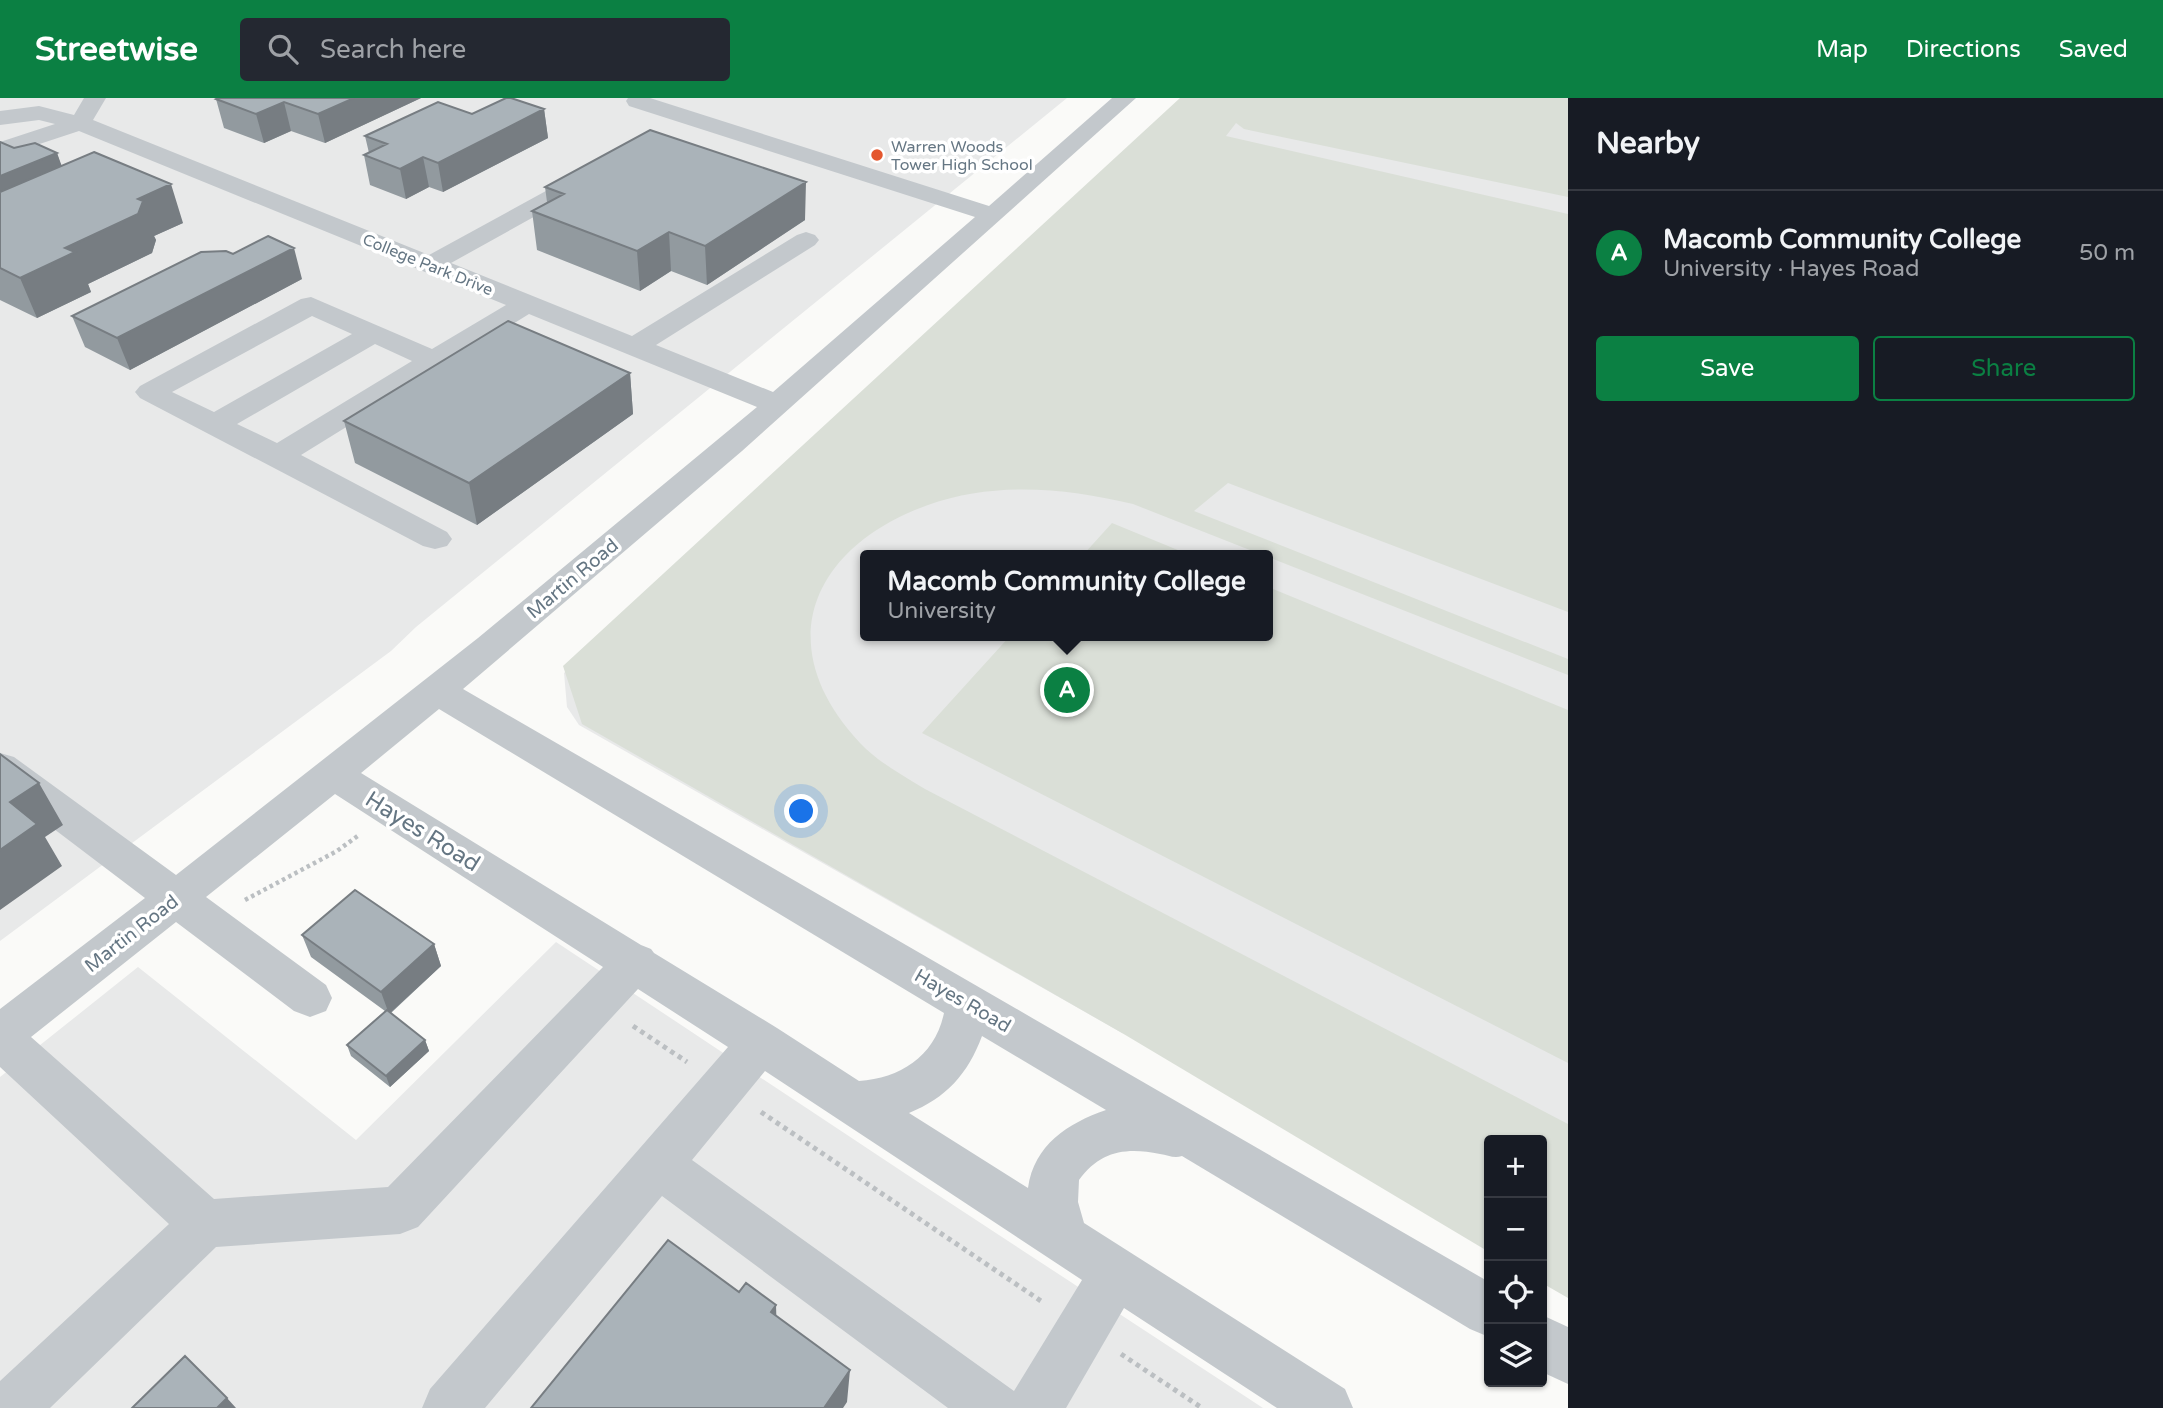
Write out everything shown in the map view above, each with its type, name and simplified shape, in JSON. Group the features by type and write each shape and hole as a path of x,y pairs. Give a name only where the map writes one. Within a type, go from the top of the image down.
{"street":[{"path":"0,150 80,123 95,98"},
{"name":"Martin Road","path":"0,1036 437,691 776,404 1125,98"},
{"path":"636,101 993,215"},
{"name":"College Park Drive","path":"0,118 39,113 80,123 776,404"},
{"path":"431,264 611,164"},
{"path":"632,348 806,240"},
{"path":"278,456 526,304"},
{"path":"433,360 310,305 150,392 435,539"},
{"path":"215,424 373,334"},
{"name":"Hayes Road","path":"437,691 1484,1308"},
{"path":"0,767 310,998"},
{"name":"Hayes Road","path":"334,774 391,812 636,962 1326,1408"},
{"path":"12,1408 205,1224 400,1210 636,962"},
{"path":"851,1103 873,1103 894,1098 937,1072 954,1053 965,1028 968,1003"},
{"path":"0,1036 205,1224"},
{"path":"449,1408 761,1042"},
{"path":"1063,1237 1054,1209 1053,1187 1062,1162 1084,1141 1110,1129 1150,1128 1188,1139 1225,1155"},
{"path":"658,1164 994,1408"},
{"path":"1035,1408 1116,1272"},
{"path":"1547,1345 1568,1357"}],"path":[{"path":"364,832 370,839"},
{"path":"597,1002 1202,1408"}],"shaded area":[{"path":"0,98 1067,98 416,627 391,651 0,941"},
{"path":"1180,98 1568,98 1568,197 1244,129 1236,123 1226,136 1568,214 1568,612 1228,483 1194,511 1568,659 1568,675 1273,559 1273,550 1250,550 1133,504 1056,491 979,492 928,505 888,523 855,546 831,573 816,603 811,636 816,671 832,707 867,750 908,779 1568,1124 1568,1298 1547,1286 1547,1135 1484,1135 1484,1249 1122,1033 582,724 563,666"},
{"path":"1187,98 1568,98 1568,1286 1547,1168 1547,1135 1484,1135 1484,1139 1122,1033 579,725 567,707 564,673"},
{"path":"1112,523 1178,550 1088,550"},
{"path":"1273,589 1568,710 1568,1063 922,733 1005,641 1273,641"},
{"path":"556,942 1263,1408 0,1408 0,1077 138,967 356,1140"}],"building":[{"path":"354,98 318,114 284,102 256,114 216,99"},
{"path":"506,98 544,109 438,163 423,157 400,169 364,155 387,144 365,136 438,102 472,114"},
{"path":"650,130 806,182 705,246 669,232 637,251 532,211 564,194 545,187"},
{"path":"0,142 14,148 35,143 57,153 0,176"},
{"path":"94,152 171,184 138,199 143,201 138,214 65,248 75,252 20,278 0,268 0,192"},
{"path":"268,236 294,248 117,338 72,316 201,252 226,251 233,254"},
{"path":"508,321 630,373 469,483 344,421"},
{"path":"0,754 39,783 10,802 37,824 0,850"},
{"path":"355,890 434,944 381,992 302,935"},
{"path":"387,1010 425,1040 386,1076 347,1045"},
{"path":"668,1240 739,1292 746,1283 776,1305 771,1312 850,1370 824,1408 531,1408"},
{"path":"185,1356 227,1398 217,1408 132,1408"}],"place":[{"name":"Warren Woods Tower High School","path":"877,155"},
{"name":"Macomb Community College","path":"1067,690"}]}
